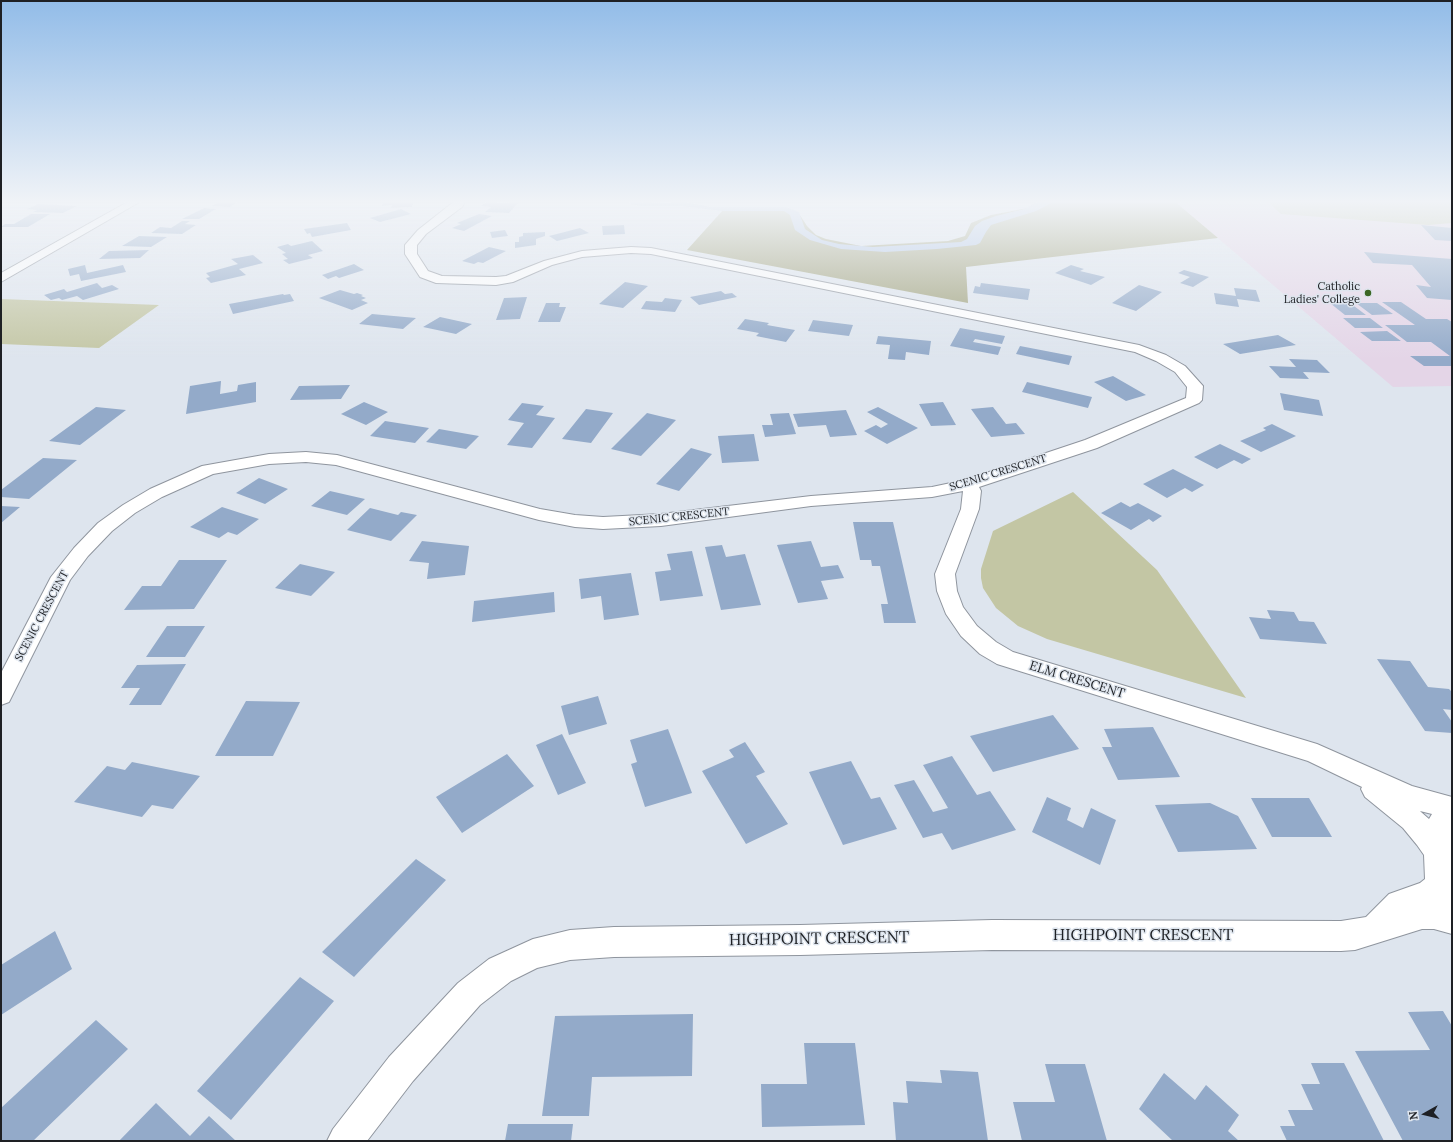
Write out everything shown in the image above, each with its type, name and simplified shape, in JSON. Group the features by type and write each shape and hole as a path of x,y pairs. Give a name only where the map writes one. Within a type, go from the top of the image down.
{"street":[{"path":"1,278 44,253"},
{"name":"SCENIC CRESCENT","path":"411,253 424,274 446,280 496,281 509,279 548,263 582,254 591,253"},
{"name":"SCENIC CRESCENT","path":"1,696 61,577 81,552 105,527 129,509 156,493 208,470 269,459 306,457 337,460 539,514 575,521 603,523 661,520 811,501 932,492 969,484 1091,444 1194,400 1195,386 1180,369 1161,358 1139,349 662,253"},
{"name":"ELM CRESCENT","path":"969,484 972,491 970,509 945,574 947,591 953,609 970,631 988,648 1005,658 1266,737 1317,754 1407,796 1452,808"},
{"name":"ELM CRESCENT","path":"1342,766 1386,798 1412,820 1427,836 1438,853"},
{"path":"1446,894 1438,853 1441,822 1447,813 1452,812"},
{"name":"HIGHPOINT CRESCENT","path":"1375,929 1399,904 1429,894 1446,894"},
{"name":"HIGHPOINT CRESCENT","path":"345,1141 401,1069 469,994 500,970 533,954 570,945 614,942 800,940 992,935 1341,936 1355,935 1422,915 1452,920"}],"shaded area":[{"path":"1236,253 1452,253 1452,386 1393,387"}],"green space":[{"path":"704,253 1085,253 966,267 968,303"},
{"path":"1,299 159,305 99,348 1,344"},
{"path":"1073,492 1157,570 1246,698 1047,639 1018,626 996,608 983,588 981,578 981,569 993,531"}],"building":[{"path":"106,253 145,253 140,258 99,259"},
{"path":"314,253 308,255 313,258 289,264 283,260 288,259 282,254"},
{"path":"477,253 502,253 483,263 478,262 474,264 462,261"},
{"path":"1365,253 1452,259 1452,300 1427,298 1416,285 1431,287 1412,265 1373,263"},
{"path":"253,255 263,263 239,269 246,275 211,283 206,278 210,277 206,273 238,264 231,259"},
{"path":"354,264 364,270 339,278 336,276 328,279 322,275"},
{"path":"85,265 87,273 123,265 126,272 81,281 79,274 70,276 68,269"},
{"path":"1071,265 1084,269 1080,271 1105,277 1091,285 1055,273"},
{"path":"1184,270 1209,277 1193,287 1180,283 1190,277 1178,273"},
{"path":"625,282 648,286 623,308 599,304"},
{"path":"97,283 102,288 112,285 119,289 83,300 77,296 62,300 59,298 51,300 44,295 64,289 67,292"},
{"path":"981,283 1030,289 1028,300 973,293 975,286 980,287"},
{"path":"1139,285 1162,292 1136,311 1112,303"},
{"path":"1234,288 1256,290 1260,302 1237,299 1239,307 1216,304 1214,293 1236,296"},
{"path":"340,290 363,295 361,296 366,298 361,300 368,303 352,310 319,298"},
{"path":"721,291 725,294 732,293 737,297 699,305 690,297"},
{"path":"290,294 294,301 233,314 229,304"},
{"path":"527,297 520,319 496,320 504,298"},
{"path":"665,298 682,300 675,312 641,309 646,301 662,302"},
{"path":"1382,302 1401,302 1426,319 1447,319 1452,322 1452,366 1424,366 1410,356 1450,356 1431,342 1407,342 1385,325 1415,325"},
{"path":"546,303 560,303 559,307 566,307 560,322 538,322"},
{"path":"1330,303 1350,303 1366,315 1345,315"},
{"path":"1356,303 1377,303 1393,314 1372,315"},
{"path":"372,314 416,318 403,329 359,324"},
{"path":"440,317 472,324 456,334 423,327"},
{"path":"1343,318 1370,318 1383,328 1355,328"},
{"path":"745,319 769,323 767,325 795,330 786,342 756,336 759,333 737,329"},
{"path":"813,320 853,325 849,336 808,331"},
{"path":"960,328 1005,336 1002,344 975,339 973,342 1001,347 998,355 950,346"},
{"path":"1387,331 1401,341 1372,341 1360,332"},
{"path":"1278,335 1296,345 1240,354 1223,344"},
{"path":"878,336 931,341 929,355 906,352 905,360 888,359 890,345 876,344"},
{"path":"1020,346 1072,356 1069,365 1016,354"},
{"path":"1289,359 1317,360 1330,373 1303,372 1309,379 1280,378 1269,366 1296,367"},
{"path":"1113,376 1146,395 1126,401 1094,382"},
{"path":"221,381 220,394 237,391 238,385 256,382 256,402 186,414 190,386"},
{"path":"1027,382 1092,397 1088,408 1022,392"},
{"path":"350,385 341,399 290,400 299,386"},
{"path":"1280,393 1319,400 1323,416 1284,410"},
{"path":"364,402 388,412 366,425 341,414"},
{"path":"943,402 956,425 931,426 919,404"},
{"path":"522,403 544,406 536,415 555,418 532,448 507,445 524,423 508,420"},
{"path":"96,407 126,410 80,445 49,441"},
{"path":"878,407 918,428 887,444 864,431 876,425 881,428 888,424 867,412"},
{"path":"993,407 1006,424 1016,423 1025,434 991,437 971,409"},
{"path":"586,409 613,413 591,443 562,439"},
{"path":"846,410 857,435 830,437 826,425 798,427 793,414"},
{"path":"647,413 676,420 641,456 611,449"},
{"path":"789,413 796,434 765,437 762,425 773,425 770,414"},
{"path":"385,421 429,428 415,443 370,436"},
{"path":"1272,424 1296,436 1261,452 1240,441 1266,430 1263,428"},
{"path":"439,429 479,436 466,449 426,442"},
{"path":"754,434 759,461 722,463 718,436"},
{"path":"1220,444 1251,459 1242,464 1234,460 1217,469 1194,457"},
{"path":"691,448 712,454 679,491 656,484"},
{"path":"43,458 77,460 29,499 1,497 1,490"},
{"path":"1173,469 1204,485 1192,492 1185,488 1167,498 1143,484"},
{"path":"259,478 288,489 265,504 236,493"},
{"path":"330,491 365,499 347,515 311,506"},
{"path":"1121,502 1130,507 1138,503 1162,516 1153,522 1149,519 1131,530 1101,513"},
{"path":"1,506 20,507 1,523"},
{"path":"222,507 259,519 237,535 228,532 219,538 190,527"},
{"path":"370,508 398,515 401,512 417,515 391,541 347,530"},
{"path":"853,522 893,522 916,623 884,623 881,604 888,604 880,566 872,566 871,560 860,560"},
{"path":"422,541 469,546 465,575 427,579 429,563 409,561"},
{"path":"811,541 821,567 838,565 844,578 821,581 828,599 798,603 777,545"},
{"path":"722,545 726,557 745,554 761,605 721,610 705,547"},
{"path":"692,551 703,596 660,601 655,572 671,570 667,554"},
{"path":"179,560 227,560 194,609 124,610 142,586 161,586"},
{"path":"300,564 335,572 311,596 275,588"},
{"path":"631,573 639,615 604,620 601,596 581,599 579,579"},
{"path":"554,592 555,612 472,622 474,601"},
{"path":"1267,610 1294,612 1299,621 1314,622 1327,644 1260,639 1249,617 1271,619"},
{"path":"167,626 205,626 185,657 146,657"},
{"path":"1377,659 1410,661 1428,687 1449,689 1452,692 1452,710 1443,709 1452,722 1452,733 1425,731"},
{"path":"186,664 161,705 129,705 140,688 121,688 137,665"},
{"path":"598,696 607,724 569,735 561,706"},
{"path":"246,701 300,702 273,756 215,756"},
{"path":"1053,715 1079,749 993,772 970,736"},
{"path":"1153,727 1180,777 1118,780 1102,747 1112,747 1104,729"},
{"path":"668,729 692,793 645,807 631,764 637,762 630,740"},
{"path":"562,734 586,783 558,795 536,745"},
{"path":"745,742 765,772 756,776 788,824 746,844 702,771 734,757 729,750"},
{"path":"507,754 534,786 462,833 436,797"},
{"path":"952,756 977,795 990,791 1016,830 952,850 942,833 923,838 894,785 914,780 933,812 948,808 923,765"},
{"path":"851,761 871,799 880,797 897,829 843,845 809,772"},
{"path":"132,762 200,776 173,809 152,805 142,817 74,802 107,766 125,770"},
{"path":"1047,797 1071,808 1067,820 1083,828 1091,808 1116,820 1100,865 1032,832"},
{"path":"1251,798 1309,798 1332,837 1272,837"},
{"path":"1210,803 1238,816 1257,849 1178,852 1155,805"},
{"path":"416,859 446,880 354,977 322,952"},
{"path":"55,931 72,969 1,1015 1,965"},
{"path":"300,977 334,1001 231,1120 197,1091"},
{"path":"1443,1011 1452,1026 1452,1141 1403,1141 1355,1051 1430,1050 1408,1012"},
{"path":"693,1014 692,1076 592,1077 589,1116 542,1116 555,1016"},
{"path":"96,1020 128,1049 33,1141 1,1141 1,1108"},
{"path":"804,1043 855,1043 865,1125 762,1127 761,1084 807,1084"},
{"path":"1311,1063 1344,1063 1384,1141 1287,1141 1280,1126 1295,1126 1288,1110 1313,1110 1301,1084 1320,1084"},
{"path":"1045,1064 1085,1064 1107,1141 1022,1141 1013,1102 1055,1102"},
{"path":"940,1070 978,1072 988,1141 896,1141 893,1102 908,1103 906,1081 942,1083"},
{"path":"1164,1073 1195,1100 1206,1085 1239,1115 1228,1131 1239,1141 1173,1141 1139,1109"},
{"path":"156,1103 190,1136 209,1116 236,1141 119,1141"},
{"path":"508,1124 573,1124 571,1141 505,1141"}],"place":[{"name":"Catholic Ladies' College","path":"1368,293"}]}
